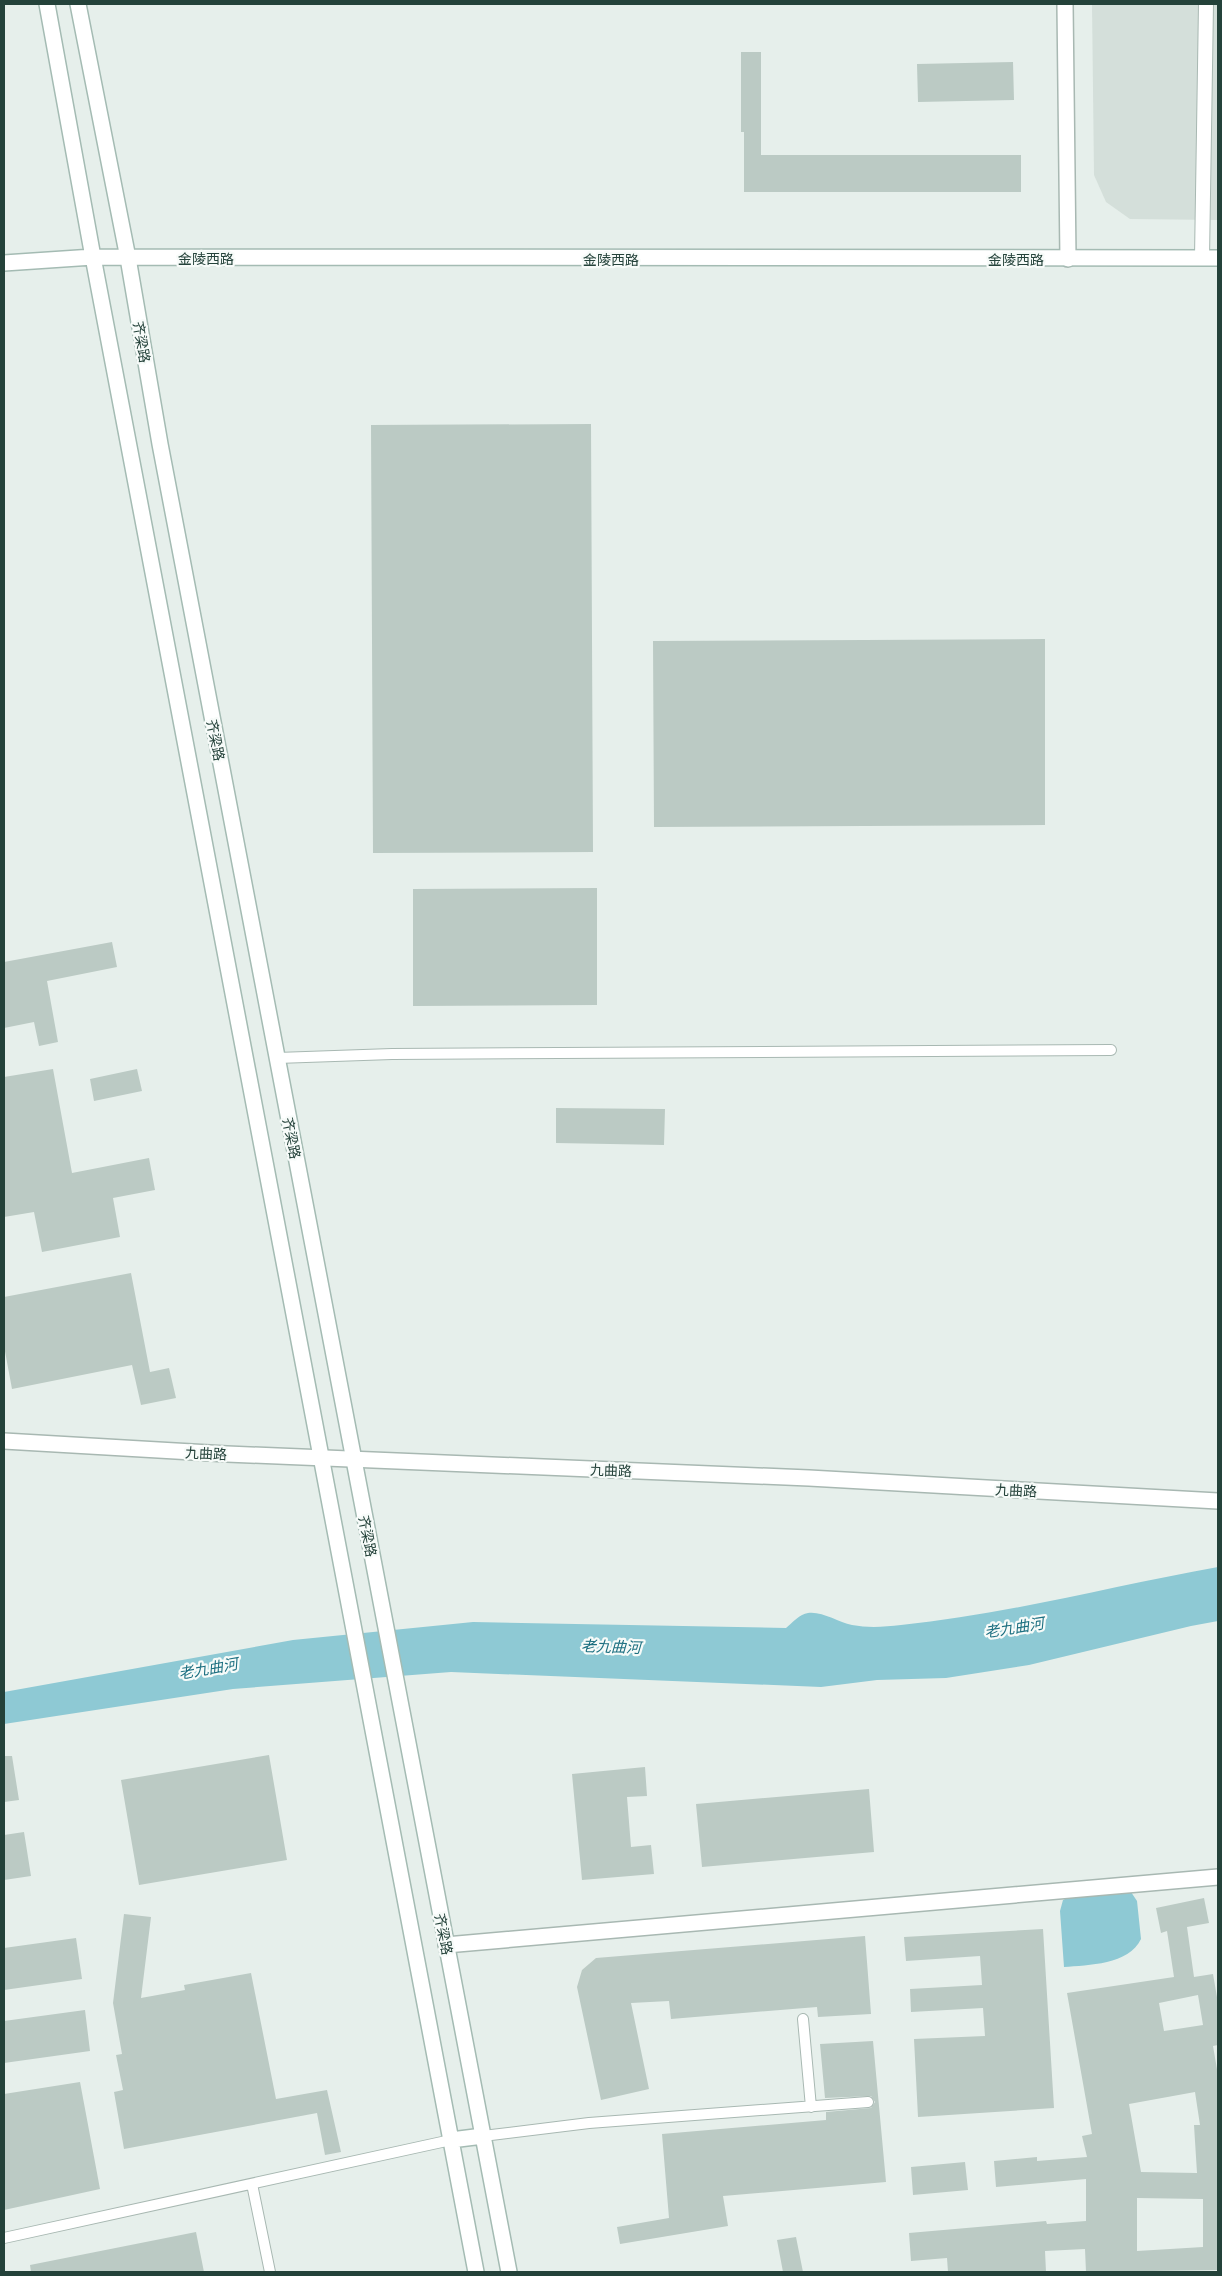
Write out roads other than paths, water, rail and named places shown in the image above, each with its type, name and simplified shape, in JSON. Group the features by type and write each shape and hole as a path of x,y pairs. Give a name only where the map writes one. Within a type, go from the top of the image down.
{"main road":[{"path":"47,4 93,258 476,2272"},
{"name":"齐梁路","path":"78,4 128,258 164,464 509,2272"},
{"path":"1065,4 1068,259"},
{"name":"金陵西路","path":"4,263 93,258 1218,258"},
{"name":"九曲路","path":"4,1441 321,1458 810,1478 1218,1501"},
{"path":"446,1945 1218,1877"},
{"path":"451,2140 483,2136"}],"street":[{"path":"1202,258 1206,4"}],"lane":[{"path":"277,1058 402,1054 1111,1050"},
{"path":"803,2019 811,2106"},
{"path":"483,2136 589,2123 868,2102"},
{"path":"4,2238 451,2140"},
{"path":"252,2184 270,2272"}],"water":[{"name":"老九曲河","path":"1218,1567 1218,1621 1029,1665 946,1678 877,1680 821,1687 451,1672 233,1689 4,1724 4,1692 293,1640 473,1622 786,1628 796,1619 808,1613 824,1615 852,1625 888,1626 981,1614"},
{"path":"1131,1892 1137,1901 1141,1939 1135,1948 1118,1959 1107,1962 1064,1967 1060,1911 1063,1900 1069,1897"}]}
